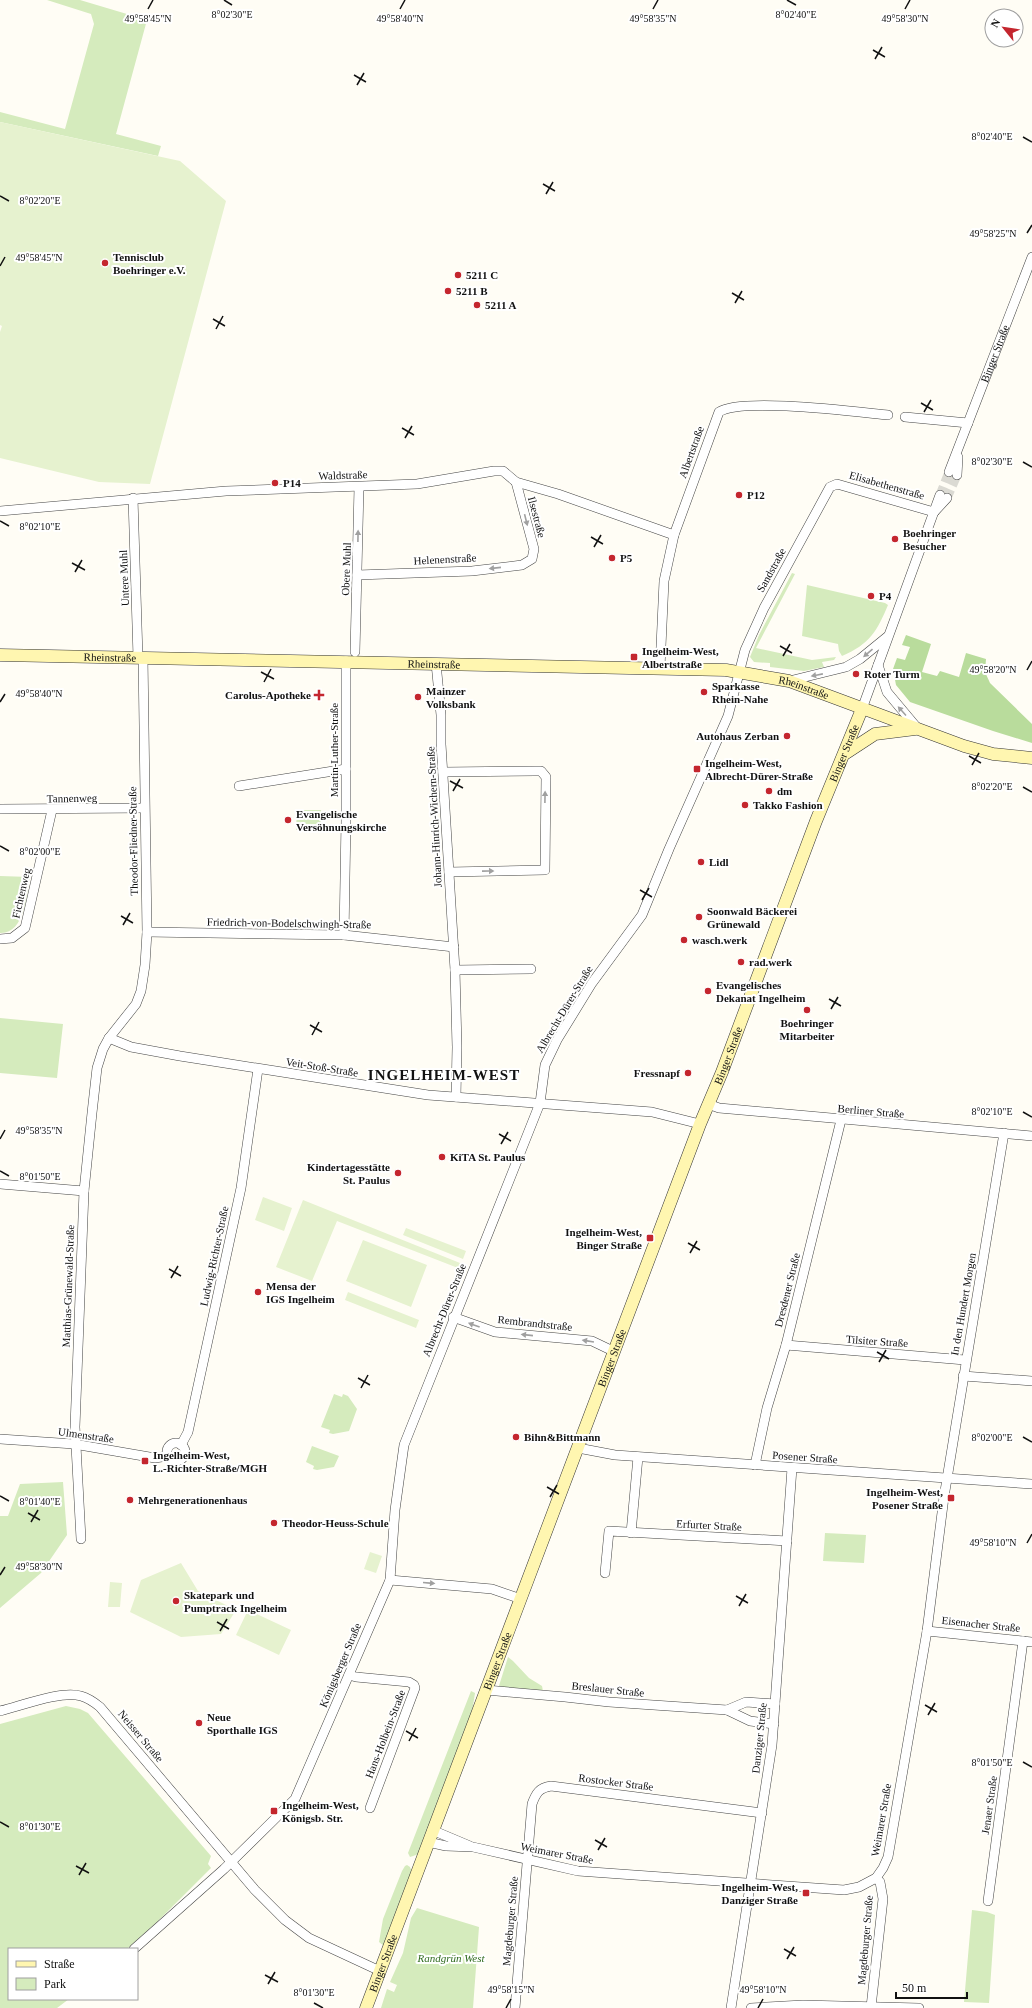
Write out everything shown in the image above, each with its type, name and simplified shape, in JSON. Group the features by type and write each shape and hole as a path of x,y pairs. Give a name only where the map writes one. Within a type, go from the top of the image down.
{"main road":[{"name":"Rheinstraße","path":"0,655 660,668 740,672 789,681 862,709"},
{"path":"862,709 976,750 993,754 1032,758"},
{"name":"Binger Straße","path":"366,2008 432,1830 808,841 862,709"},
{"path":"845,753 860,742 875,734 918,729"}],"street":[{"name":"Binger Straße","path":"953,474 958,449 1032,257"},
{"name":"Albertstraße","path":"660,668 664,581 674,535 717,417 724,409 755,405 888,414"},
{"path":"905,417 968,423"},
{"name":"Waldstraße","path":"0,511 133,498 226,491 417,484 494,471 503,471 516,482 558,494 674,535"},
{"name":"Ilsestraße","path":"516,482 534,549 532,559"},
{"name":"Elisabethenstraße","path":"833,484 845,486 934,512"},
{"name":"Sandstraße","path":"740,672 745,650 764,608 833,484"},
{"name":"Obere Muhl","path":"356,652 359,487"},
{"name":"Binger Straße","path":"862,709 934,512 943,497"},
{"name":"Untere Muhl","path":"133,498 140,657"},
{"name":"Helenenstraße","path":"357,576 472,570 522,565 532,559"},
{"path":"789,681 846,667 860,659 888,636"},
{"name":"Theodor-Fliedner-Straße","path":"109,1038 132,1010 141,992 145,965 147,932 140,657"},
{"name":"Martin-Luther-Straße","path":"344,935 346,661"},
{"name":"Johann-Hinrich-Wichern-Straße","path":"436,663 442,715 443,772 454,947 457,1046 456,1097"},
{"path":"878,665 887,692 918,729"},
{"name":"Albrecht-Dürer-Straße","path":"390,1580 395,1510 404,1445 453,1317 540,1103 545,1065 592,983 642,915 669,849 728,716 740,672"},
{"path":"239,786 346,768"},
{"path":"443,772 541,771 546,777 545,870 449,872"},
{"name":"Tannenweg","path":"0,810 144,808"},
{"name":"Fichtenweg","path":"0,939 12,938 25,928 52,810"},
{"name":"Friedrich-von-Bodelschwingh-Straße","path":"147,932 344,935 454,947"},
{"path":"455,970 531,969"},
{"name":"Veit-Stoß-Straße","path":"109,1038 131,1047 258,1069 428,1095 652,1112 700,1124"},
{"name":"Matthias-Grünewald-Straße","path":"81,1539 74,1444 84,1191 97,1068 103,1049 109,1038"},
{"name":"Ludwig-Richter-Straße","path":"181,1445 188,1432 241,1188 258,1069"},
{"name":"Berliner Straße","path":"708,1104 718,1108 1032,1136"},
{"name":"Dresdener Straße","path":"755,1465 769,1402 786,1345 841,1120"},
{"name":"In den Hundert Morgen","path":"946,1479 1004,1133"},
{"path":"0,1184 84,1191"},
{"name":"Rembrandtstraße","path":"453,1317 495,1332 592,1341 614,1352"},
{"name":"Tilsiter Straße","path":"786,1345 965,1360"},
{"path":"963,1376 1032,1381"},
{"name":"Ulmenstraße","path":"0,1439 74,1444 155,1458 168,1456"},
{"path":"177,1443 181,1445 185,1452 181,1460 173,1461 168,1456 167,1449 170,1445 177,1443"},
{"name":"Posener Straße","path":"578,1448 615,1455 638,1457 1032,1484"},
{"path":"631,1533 638,1457"},
{"name":"Danziger Straße","path":"731,2008 762,1812 774,1724 792,1468"},
{"name":"Weimarer Straße","path":"432,1830 473,1847 578,1871 844,1890 859,1887 876,1878 884,1868 891,1844 910,1723 927,1631 946,1479"},
{"name":"Erfurter Straße","path":"605,1573 609,1531 787,1540"},
{"path":"390,1580 492,1588 521,1599"},
{"name":"Königsberger Straße","path":"231,1862 295,1799 390,1580"},
{"name":"Eisenacher Straße","path":"927,1631 1028,1641"},
{"name":"Jenaer Straße","path":"988,1901 1028,1641"},
{"name":"Hans-Holbein-Straße","path":"349,1675 408,1682 414,1685 415,1688 370,1808"},
{"name":"Breslauer Straße","path":"486,1690 609,1702 727,1710 750,1721 774,1724"},
{"name":"Neisser Straße","path":"0,1712 66,1695 82,1696 93,1701 100,1707 231,1862 285,1920 309,1938 380,1971"},
{"name":"Breslauer Straße","path":"727,1710 746,1702 775,1704"},
{"name":"Rostocker Straße","path":"528,1860 532,1804 538,1791 544,1787 551,1786 762,1812"},
{"name":"Weimarer Straße","path":"428,1842 446,1846 473,1847"},
{"name":"Magdeburger Straße","path":"515,2008 528,1860"},
{"path":"135,1948 231,1862"},
{"name":"Magdeburger Straße","path":"874,2007 884,1899 880,1882 876,1878"},
{"path":"752,2008 803,2005 918,2008"}],"green space":[{"path":"47,0 80,0 147,20 116,134 161,146 158,156 0,122 0,112 65,129 94,24 91,14"},
{"name":"Tennisclub Boehringer e.V.","path":"0,122 180,161 226,201 150,484 99,482 0,458 0,332 2,326 0,325"},
{"path":"792,573 795,574 756,648 812,660 836,657 834,660 822,662 824,667 804,671 770,667 770,663 754,662 750,657 759,635"},
{"path":"807,585 885,603 888,605 871,636 859,647 842,656 839,651 838,644 802,636"},
{"path":"906,635 931,644 922,672 937,676 940,671 959,677 966,653 986,659 985,672 990,683 1032,724 1032,743 910,702 896,685 893,669 897,658 905,660 910,647 902,645"},
{"path":"297,810 321,810 321,830 296,830"},
{"path":"0,876 30,877 23,912 19,920 15,927 8,932 0,933"},
{"path":"0,1018 63,1024 57,1078 0,1073"},
{"path":"263,1197 292,1208 284,1231 255,1220"},
{"path":"303,1200 460,1263 458,1268 337,1221 312,1281 276,1267"},
{"path":"406,1228 466,1251 463,1259 403,1235"},
{"path":"363,1240 427,1265 411,1307 346,1281"},
{"path":"348,1292 419,1320 416,1328 345,1300"},
{"path":"334,1394 342,1397 343,1394 348,1396 357,1409 349,1431 333,1434 329,1433 330,1430 321,1427"},
{"path":"312,1446 339,1456 334,1467 317,1470 313,1469 314,1466 306,1462"},
{"path":"63,1482 67,1535 41,1573 0,1608 0,1516 8,1516 20,1484"},
{"path":"825,1533 866,1535 864,1563 823,1561"},
{"path":"370,1552 382,1556 376,1573 364,1569"},
{"name":"Skatepark und Pumptrack Ingelheim","path":"181,1563 198,1591 236,1610 221,1634 181,1637 130,1612 141,1580"},
{"path":"110,1582 122,1583 120,1607 108,1607"},
{"path":"248,1610 291,1630 279,1655 236,1635"},
{"path":"508,1657 529,1678 542,1686 543,1691 498,1689"},
{"path":"471,1691 475,1693 471,1719 419,1854 410,1857 408,1853"},
{"path":"66,1706 80,1709 88,1713 211,1856 208,1864 211,1868 157,1922 128,1948 8,1948 8,2000 68,2000 57,2008 0,2008 0,1724"},
{"path":"407,1865 410,1867 412,1872 384,1946 379,1942 383,1919 402,1871"},
{"name":"Randgrün West","path":"417,1908 479,1927 473,2008 381,2008 387,1989 394,1992 397,1985 390,1982 403,1953 411,1918"},
{"path":"972,1910 987,1912 995,1915 989,2003 964,2002"}],"tunnel":[{"path":"940,495 949,472"},
{"path":"947,498 957,475"}],"place":[{"name":"Tennisclub Boehringer e.V.","path":"105,263"},
{"name":"5211 C","path":"458,275"},
{"name":"5211 B","path":"448,291"},
{"name":"5211 A","path":"477,305"},
{"name":"P14","path":"275,483"},
{"name":"P12","path":"739,495"},
{"name":"Boehringer Besucher","path":"895,539"},
{"name":"P5","path":"612,558"},
{"name":"P4","path":"871,596"},
{"name":"Ingelheim-West, Albertstraße","path":"634,657"},
{"name":"Roter Turm","path":"856,674"},
{"name":"Sparkasse Rhein-Nahe","path":"704,692"},
{"name":"Carolus-Apotheke","path":"319,695"},
{"name":"Mainzer Volksbank","path":"418,697"},
{"name":"Autohaus Zerban","path":"787,736"},
{"name":"Ingelheim-West, Albrecht-Dürer-Straße","path":"697,769"},
{"name":"dm","path":"769,791"},
{"name":"Takko Fashion","path":"745,805"},
{"name":"Evangelische Versöhnungskirche","path":"288,820"},
{"name":"Lidl","path":"701,862"},
{"name":"Soonwald Bäckerei Grünewald","path":"699,917"},
{"name":"wasch.werk","path":"684,940"},
{"name":"rad.werk","path":"741,962"},
{"name":"Evangelisches Dekanat Ingelheim","path":"708,991"},
{"name":"Boehringer Mitarbeiter","path":"807,1010"},
{"name":"Fressnapf","path":"688,1073"},
{"name":"KiTA St. Paulus","path":"442,1157"},
{"name":"Kindertagesstätte St. Paulus","path":"398,1173"},
{"name":"Ingelheim-West, Binger Straße","path":"650,1238"},
{"name":"Mensa der IGS Ingelheim","path":"258,1292"},
{"name":"Bihn&Bittmann","path":"516,1437"},
{"name":"Ingelheim-West, L.-Richter-Straße/MGH","path":"145,1461"},
{"name":"Ingelheim-West, Posener Straße","path":"951,1498"},
{"name":"Mehrgenerationenhaus","path":"130,1500"},
{"name":"Theodor-Heuss-Schule","path":"274,1523"},
{"name":"Skatepark und Pumptrack Ingelheim","path":"176,1601"},
{"name":"Neue Sporthalle IGS","path":"199,1723"},
{"name":"Ingelheim-West, Königsb. Str.","path":"274,1811"},
{"name":"Ingelheim-West, Danziger Straße","path":"806,1893"}],"district":[{"name":"INGELHEIM-WEST","path":"444,1075"}]}
